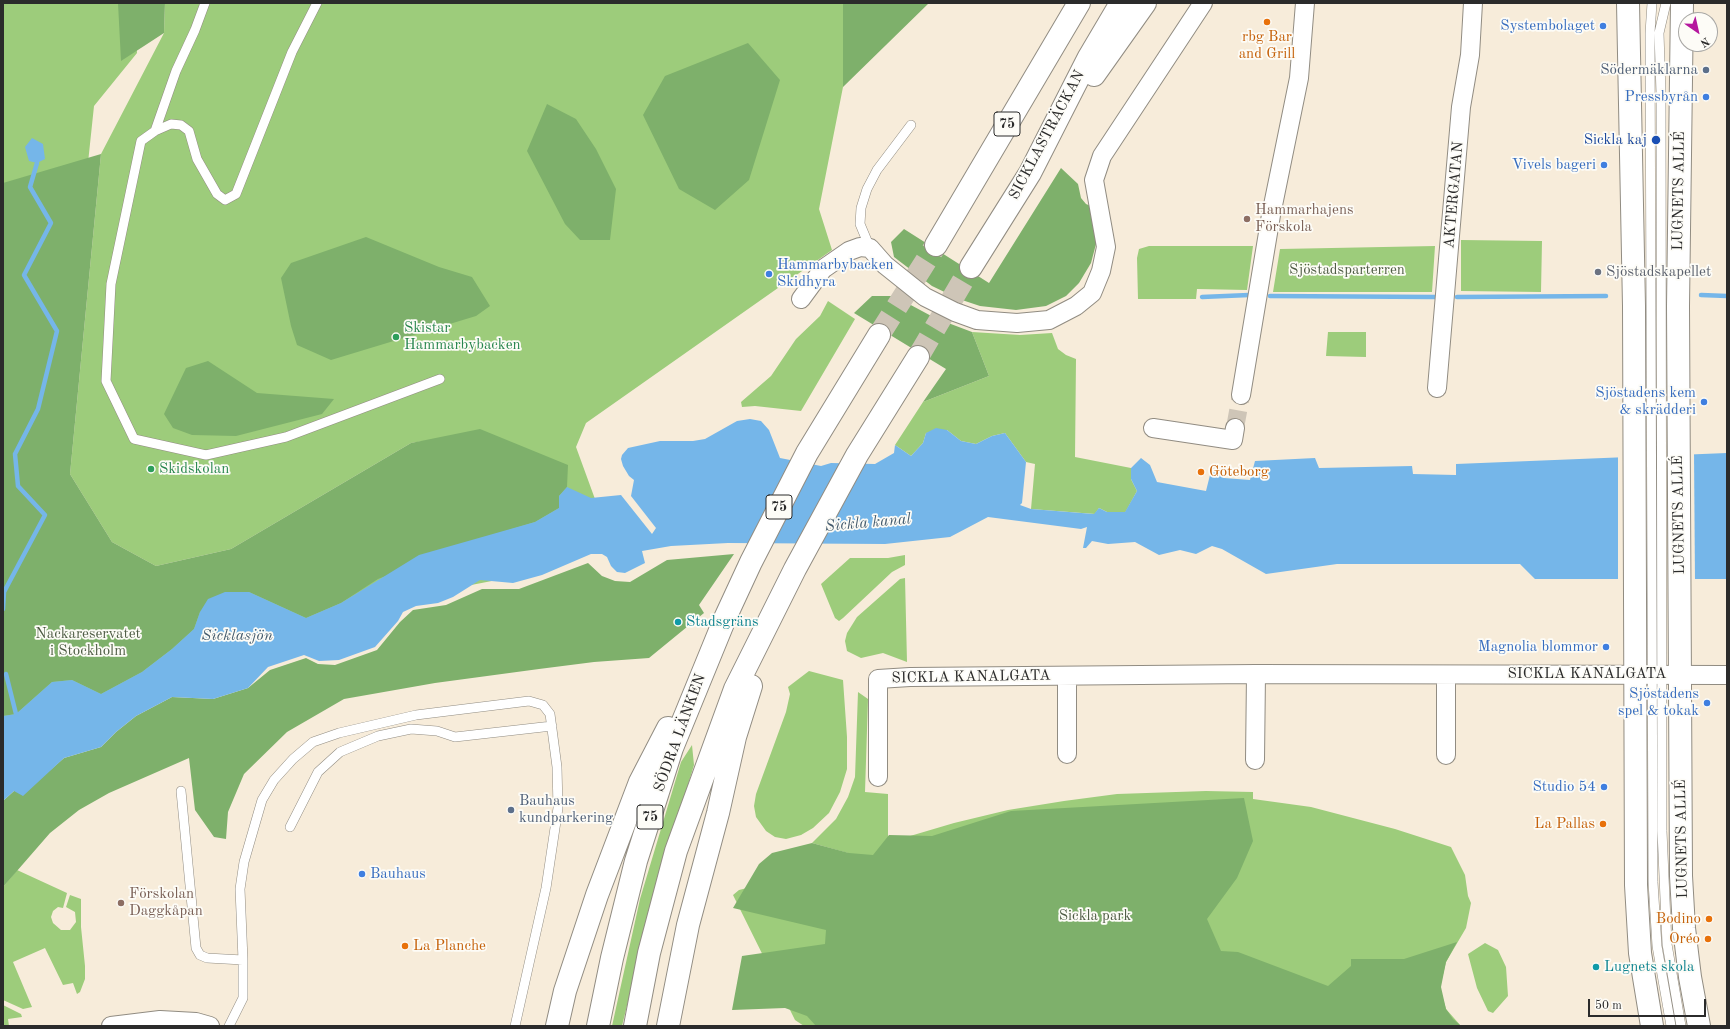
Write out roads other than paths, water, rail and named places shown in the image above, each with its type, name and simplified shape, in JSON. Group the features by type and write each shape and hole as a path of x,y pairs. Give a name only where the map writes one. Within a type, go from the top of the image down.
{"main road":[{"name":"75","path":"936,245 1079,3"},
{"name":"SICKLASTRÄCKAN","path":"971,267 1030,173 1089,57 1121,3"},
{"path":"1030,173 1114,45 1145,3"},
{"name":"LUGNETS ALLÉ","path":"1628,3 1634,306 1656,421 1657,674 1681,876 1689,970 1699,1026"},
{"name":"LUGNETS ALLÉ","path":"1652,1026 1640,953 1636,885 1657,674 1656,421 1678,241 1682,3"},
{"name":"SÖDRA LÄNKEN","path":"598,1026 612,958 636,861 672,748 726,616 750,562 807,453 879,335"},
{"name":"75","path":"636,1026 650,953 676,851 735,689 795,569 857,455 918,357"},
{"path":"668,1026 688,925 718,813 735,737 744,705 795,569"},
{"path":"557,1026 565,991 597,895 640,782 726,616"}],"street":[{"path":"801,299 823,269 849,251 860,247 870,248 885,265 925,297 955,312 977,320 1017,323 1049,320 1076,306 1092,293 1102,271 1106,248 1094,180 1102,156 1203,3"},
{"path":"1241,395 1271,215 1299,78 1305,3"},
{"name":"AKTERGATAN","path":"1437,388 1461,107 1470,55 1473,3"},
{"path":"1153,428 1232,440 1235,428"},
{"path":"1255,760 1256,674"},
{"name":"SICKLA KANALGATA","path":"878,778 878,679 1256,674 1727,675"},
{"path":"1446,675 1446,755"},
{"name":"SICKLA KANALGATA","path":"1067,676 1067,754"},
{"path":"111,1026 160,1020 196,1022 210,1026"}],"lane":[{"path":"155,131 176,71 195,30 205,3"},
{"path":"317,3 292,52 236,194 225,200 217,194 197,159 189,131 181,125 171,124 155,131 141,141 111,284 106,381 134,439 206,455 286,437 440,379"},
{"path":"1652,3 1650,33 1656,421"},
{"path":"1656,421 1659,33 1666,3"},
{"path":"870,248 860,224 861,208 867,189 877,170 911,125"},
{"path":"1657,674 1654,912 1657,946 1671,1026"},
{"path":"1657,674 1664,912 1674,991 1681,1026"},
{"path":"229,1026 243,998 240,889 244,862 262,800 274,780 293,759 313,742 339,733 416,715 529,702 543,705 550,714 558,767 558,808 546,888 515,1026"},
{"path":"290,827 318,772 340,752 378,736 411,729 437,731 455,737 552,726"},
{"path":"181,791 196,948 200,955 207,958 243,960"}],"water":[{"path":"32,138 43,144 45,159 37,163 29,161 25,147"},
{"path":"750,419 761,421 769,430 780,458 821,466 831,463 875,464 894,453 895,445 911,456 923,443 926,433 936,428 947,430 961,441 976,444 992,436 1005,433 1026,462 1022,503 1020,505 1031,509 1094,514 1099,508 1107,512 1125,512 1137,491 1131,479 1131,468 1141,458 1150,465 1157,482 1206,491 1212,467 1224,478 1250,480 1255,461 1315,458 1319,468 1412,466 1413,474 1456,475 1456,464 1727,453 1727,579 1535,579 1520,564 1337,564 1266,574 1222,549 1212,546 1196,554 1180,550 1159,555 1135,542 1108,544 1092,541 1086,548 1083,548 1087,527 1081,529 988,517 950,537 885,544 728,543 671,546 642,551 645,563 625,573 617,572 611,566 607,557 602,554 591,554 542,575 513,583 480,580 453,597 438,603 416,606 403,612 398,621 375,647 339,660 319,661 304,655 268,667 248,688 213,699 172,697 136,716 116,732 101,747 64,758 23,796 14,791 4,800 3,803 3,716 16,714 52,682 72,680 101,694 142,672 172,649 194,629 200,612 208,599 225,592 249,592 306,618 341,603 419,555 535,522 559,508 559,496 567,487 591,498 621,495 652,534 656,528 631,496 634,480 629,476 623,466 621,459 622,455 628,448 660,441 693,441 705,439 737,421"}],"waterway":[{"path":"3,609 4,592 45,515 18,486 15,454 38,409 57,331 24,275 51,223 30,187 37,163"},
{"path":"1202,297 1249,295"},
{"path":"1701,295 1727,296"},
{"path":"1270,296 1435,297"},
{"path":"1457,297 1606,296"},
{"path":"6,674 16,714"}],"tunnel":[{"path":"879,335 936,245"},
{"path":"918,357 971,267"},
{"path":"1235,428 1241,395"}],"place":[{"name":"rbg Bar and Grill","path":"1267,22"},
{"name":"Systembolaget","path":"1603,26"},
{"name":"Södermäklarna","path":"1706,70"},
{"name":"Pressbyrån","path":"1706,97"},
{"name":"Sickla kaj","path":"1656,140"},
{"name":"Vivels bageri","path":"1604,165"},
{"name":"Hammarhajens Förskola","path":"1247,219"},
{"name":"Sjöstadskapellet","path":"1598,272"},
{"name":"Hammarbybacken Skidhyra","path":"769,274"},
{"name":"Skistar Hammarbybacken","path":"396,337"},
{"name":"Sjöstadens kem & skrädderi","path":"1704,402"},
{"name":"Skidskolan","path":"151,469"},
{"name":"Göteborg","path":"1201,472"},
{"name":"Stadsgräns","path":"678,622"},
{"name":"Magnolia blommor","path":"1606,647"},
{"name":"Sjöstadens spel & tokak","path":"1707,703"},
{"name":"Studio 54","path":"1604,787"},
{"name":"Bauhaus kundparkering","path":"511,810"},
{"name":"La Pallas","path":"1603,824"},
{"name":"Bauhaus","path":"362,874"},
{"name":"Förskolan Daggkåpan","path":"121,903"},
{"name":"Bodino","path":"1709,919"},
{"name":"Oréo","path":"1708,939"},
{"name":"La Planche","path":"405,946"},
{"name":"Lugnets skola","path":"1596,967"}],"park label":[{"name":"Sjöstadsparterren","path":"1347,270"},
{"name":"Nackareservatet i Stockholm","path":"88,642"},
{"name":"Sickla park","path":"1095,916"}],"water label":[{"name":"Sickla kanal","path":"868,523"},
{"name":"Sicklasjön","path":"237,636"}]}
